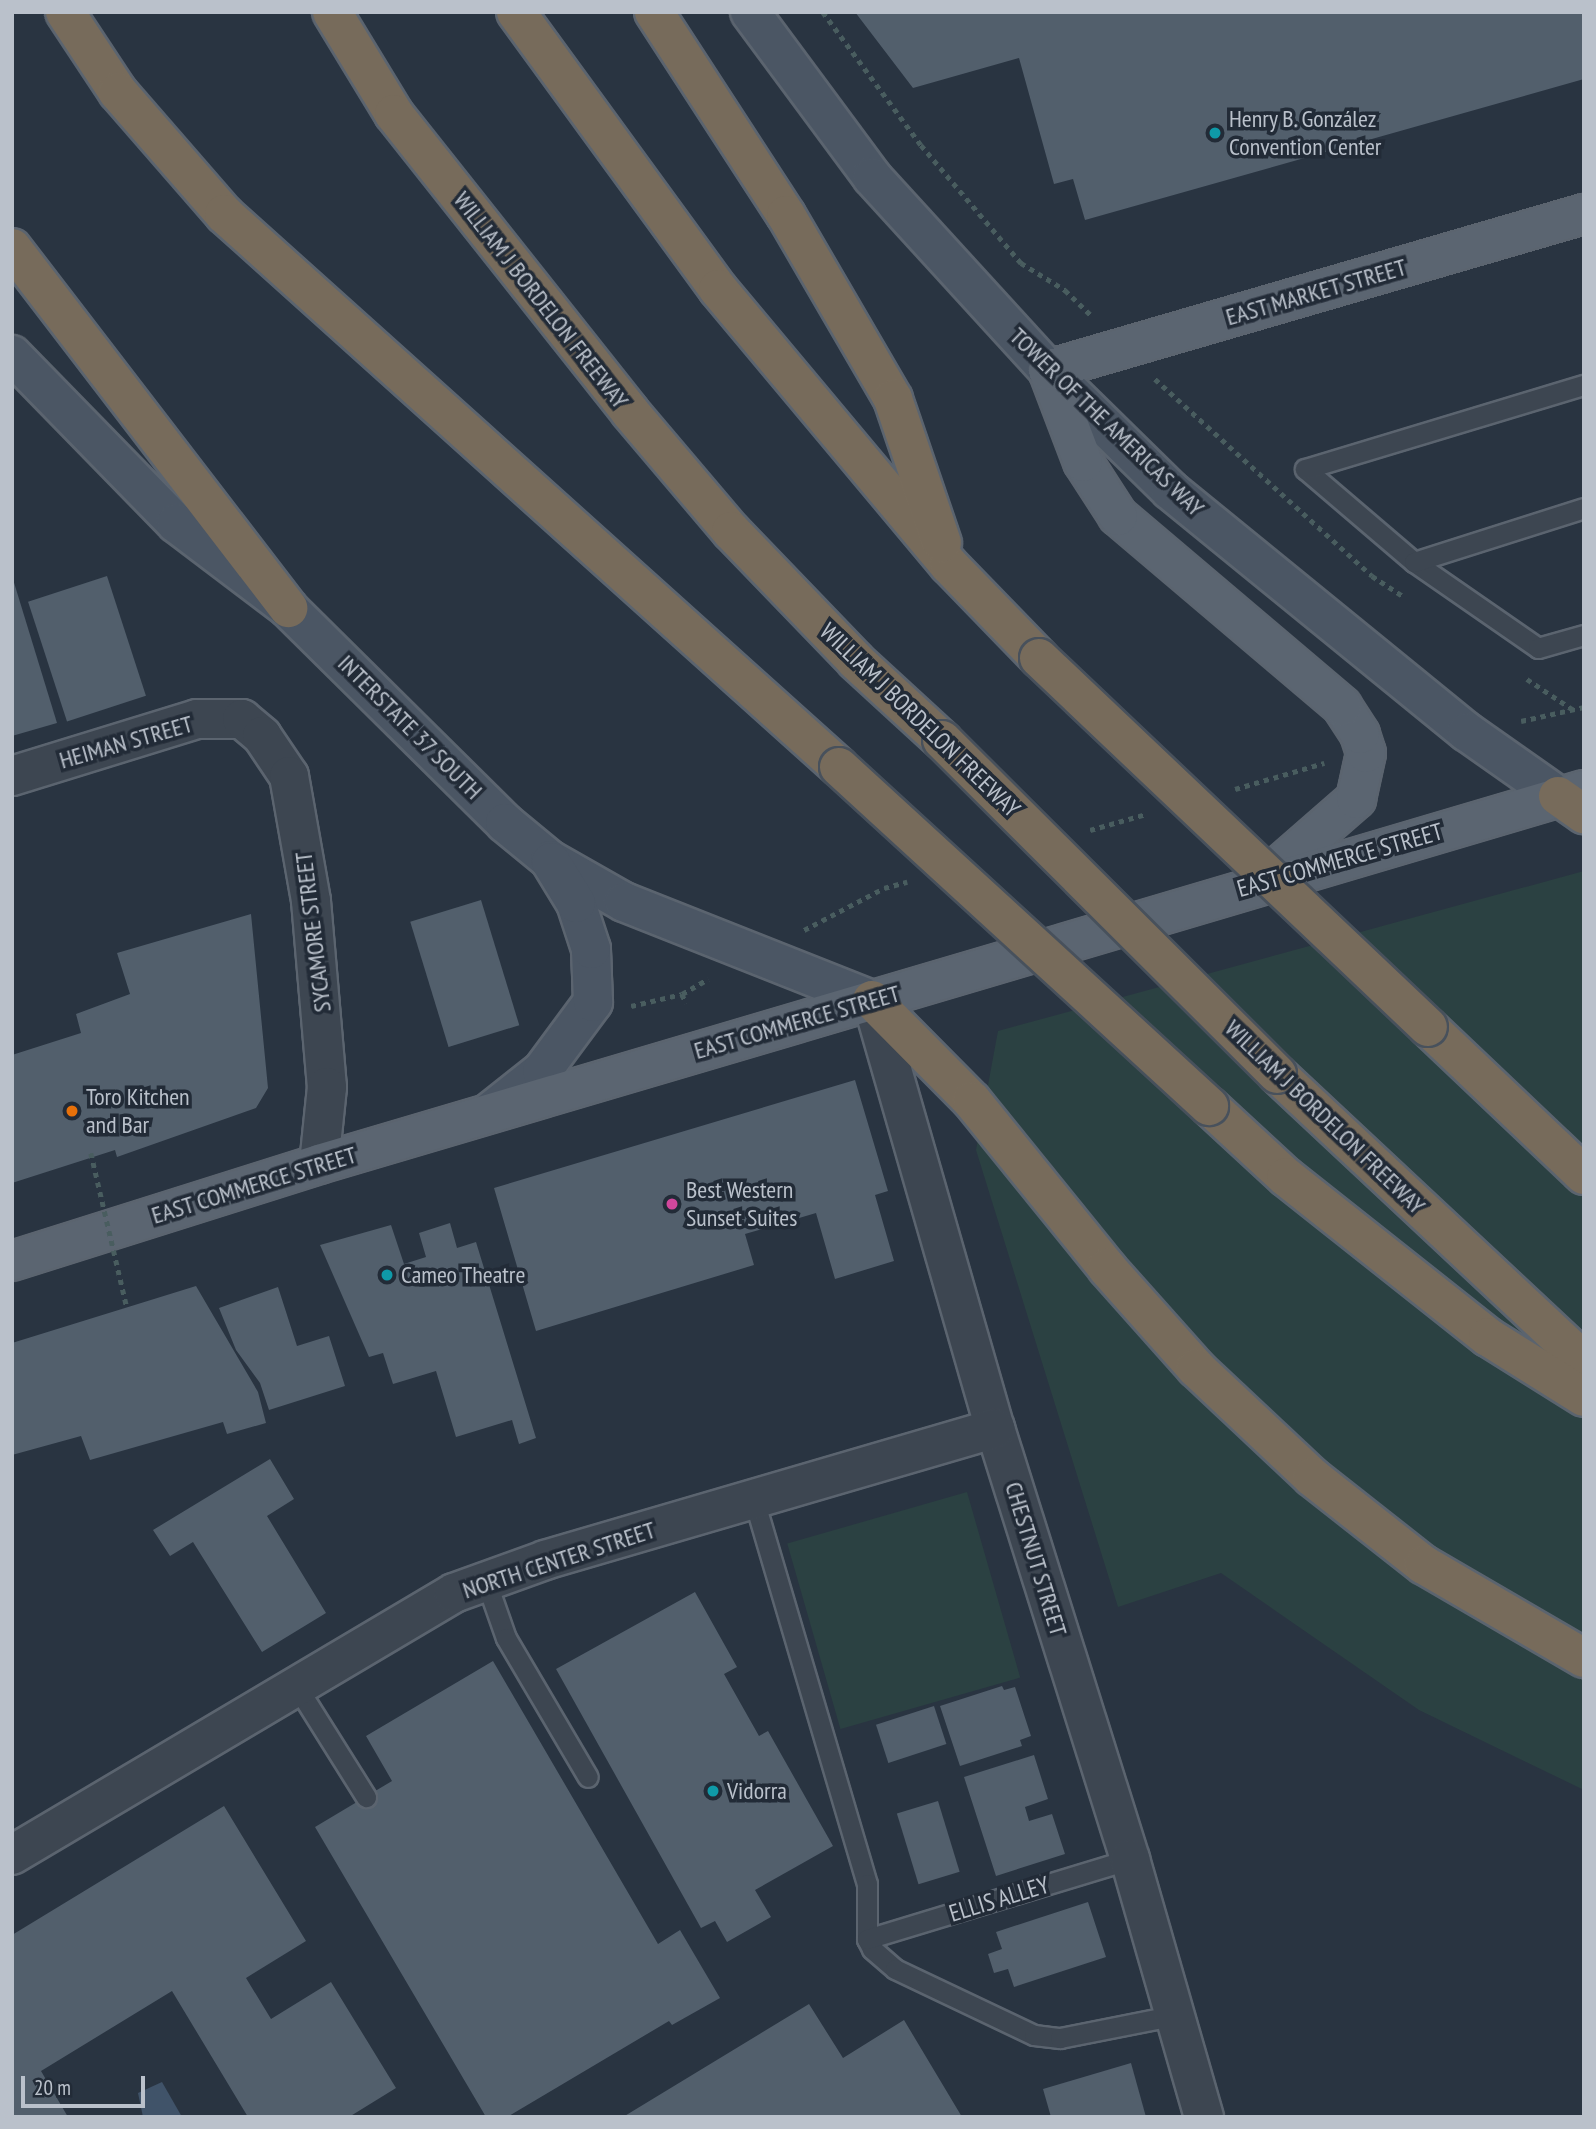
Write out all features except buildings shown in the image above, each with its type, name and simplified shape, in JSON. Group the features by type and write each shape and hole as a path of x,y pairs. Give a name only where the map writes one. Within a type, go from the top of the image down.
{"highway":[{"path":"65,12 118,92 224,214 839,767 1286,1177 1488,1337 1584,1397"},
{"name":"WILLIAM J BORDELON FREEWAY","path":"332,12 394,114 630,412 731,531 856,660 942,740 1277,1074 1584,1362"},
{"path":"516,12 718,289 949,565 1039,658 1584,1175"},
{"path":"654,12 786,215 893,399 949,565"},
{"path":"12,248 288,608"},
{"path":"872,1000 972,1101 1107,1268 1196,1368 1312,1477 1424,1565 1584,1658"}],"main road":[{"name":"TOWER OF THE AMERICAS WAY","path":"750,12 872,177 1048,370 1170,490 1467,732 1575,800"},
{"name":"EAST MARKET STREET","path":"1048,370 1584,214"},
{"name":"INTERSTATE 37 SOUTH","path":"12,355 176,523 288,608 505,823 550,860 624,902 872,1000"},
{"path":"1048,370 1083,462 1118,516 1342,706 1360,734 1366,753 1356,799 1261,882"},
{"name":"EAST COMMERCE STREET","path":"12,1261 319,1164 1261,882 1575,800"},
{"path":"489,1113 542,1071 593,1002 591,949 576,903 550,860"}],"street":[{"name":"HEIMAN STREET","path":"12,776 197,719 242,719"},
{"name":"SYCAMORE STREET","path":"242,719 262,736 289,776 299,818 322,996 327,1087 319,1164"},
{"name":"CHESTNUT STREET","path":"872,1000 995,1428 1130,1858 1204,2117"},
{"name":"NORTH CENTER STREET","path":"12,1855 454,1593 486,1581 995,1428"}],"lane":[{"path":"1584,385 1305,469 1414,562 1538,648 1584,635"},
{"path":"1414,562 1584,508"},
{"path":"754,1500 867,1884 867,1939 895,1969 1034,2035 1060,2039 1176,2015"},
{"path":"486,1581 506,1638 587,1777"},
{"path":"297,1687 366,1797"},
{"name":"ELLIS ALLEY","path":"867,1939 1130,1858"}],"path":[{"path":"823,12 921,145 1021,263 1073,298"},
{"path":"1513,723 1584,706"},
{"path":"622,1009 682,995 711,978"},
{"path":"682,995 686,1003"},
{"path":"91,1153 127,1308"}],"green space":[{"path":"1584,871 1584,1790 1419,1710 1221,1573 1118,1607 976,1150 998,1031"},
{"path":"967,1492 1020,1678 840,1729 787,1544"}],"water":[{"path":"162,2082 182,2117 143,2117 138,2093"}],"place":[{"name":"Henry B. González Convention Center","path":"1215,133"},
{"name":"Toro Kitchen and Bar","path":"72,1111"},
{"name":"Best Western Sunset Suites","path":"672,1204"},
{"name":"Cameo Theatre","path":"387,1275"},
{"name":"Vidorra","path":"713,1791"}]}
